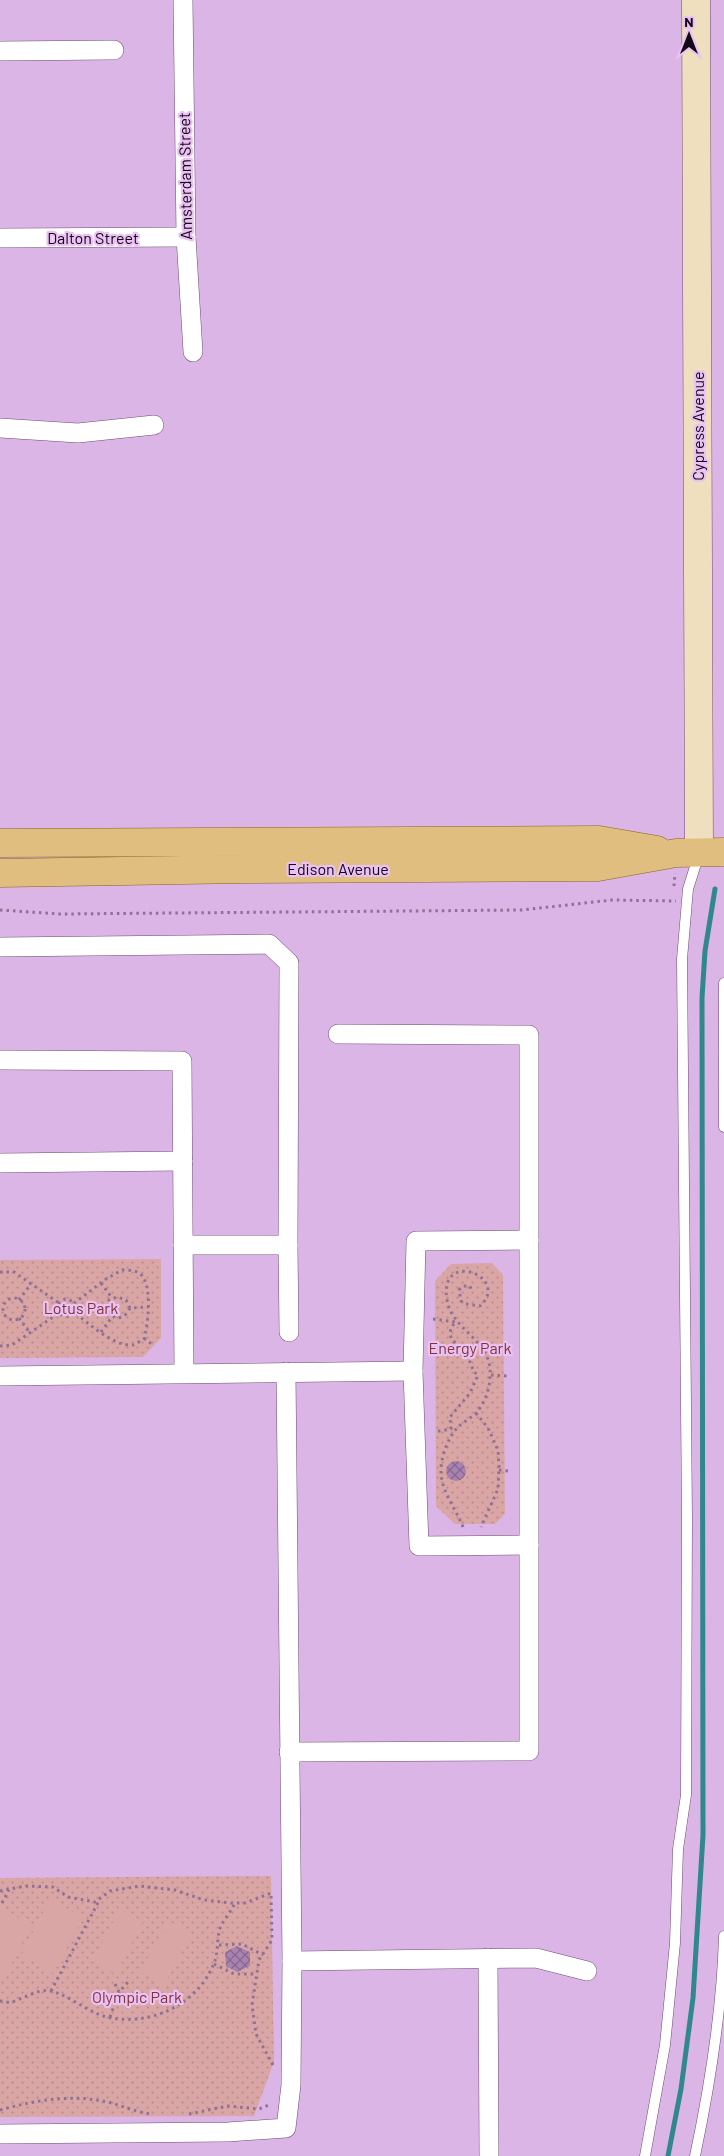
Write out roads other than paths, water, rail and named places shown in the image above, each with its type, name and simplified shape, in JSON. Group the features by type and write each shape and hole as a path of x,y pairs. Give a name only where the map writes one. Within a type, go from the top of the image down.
{"main road":[{"name":"Edison Avenue","path":"0,843 599,840 700,853"},
{"name":"Edison Avenue","path":"0,874 245,869 598,868 700,853"}],"street":[{"name":"Amsterdam Street","path":"182,0 186,237 193,352"},
{"name":"Cypress Avenue","path":"696,0 700,853"},
{"path":"0,51 114,50"},
{"name":"Dalton Street","path":"0,238 186,237"},
{"path":"0,428 78,433 154,425"},
{"path":"0,947 269,944 290,963 289,1332"},
{"path":"289,1752 530,1751 529,1035 338,1034"},
{"path":"0,1060 182,1060 184,1373"},
{"path":"0,1163 183,1161"},
{"path":"529,1240 416,1241 414,1371 419,1546 529,1545"},
{"path":"183,1245 288,1245"},
{"path":"0,1376 414,1371"},
{"path":"0,2134 228,2132 286,2128 291,2085 292,1961 286,1372"},
{"path":"488,1958 489,2156"},
{"path":"292,1961 536,1958 587,1970"}],"lane":[{"path":"645,2156 665,2045 675,1943 678,1849 686,1795 687,1518 682,992 683,931 686,902 688,889 700,853"},
{"path":"724,983 724,1127"},
{"path":"695,2156 706,2096 718,2006 724,1936"}],"waterway":[{"path":"668,2156 681,2089 693,1998 703,1835 702,998 705,951 715,889"}],"park label":[{"name":"Lotus Park","path":"81,1308"},
{"name":"Energy Park","path":"470,1348"},
{"name":"Olympic Park","path":"137,1997"}]}
